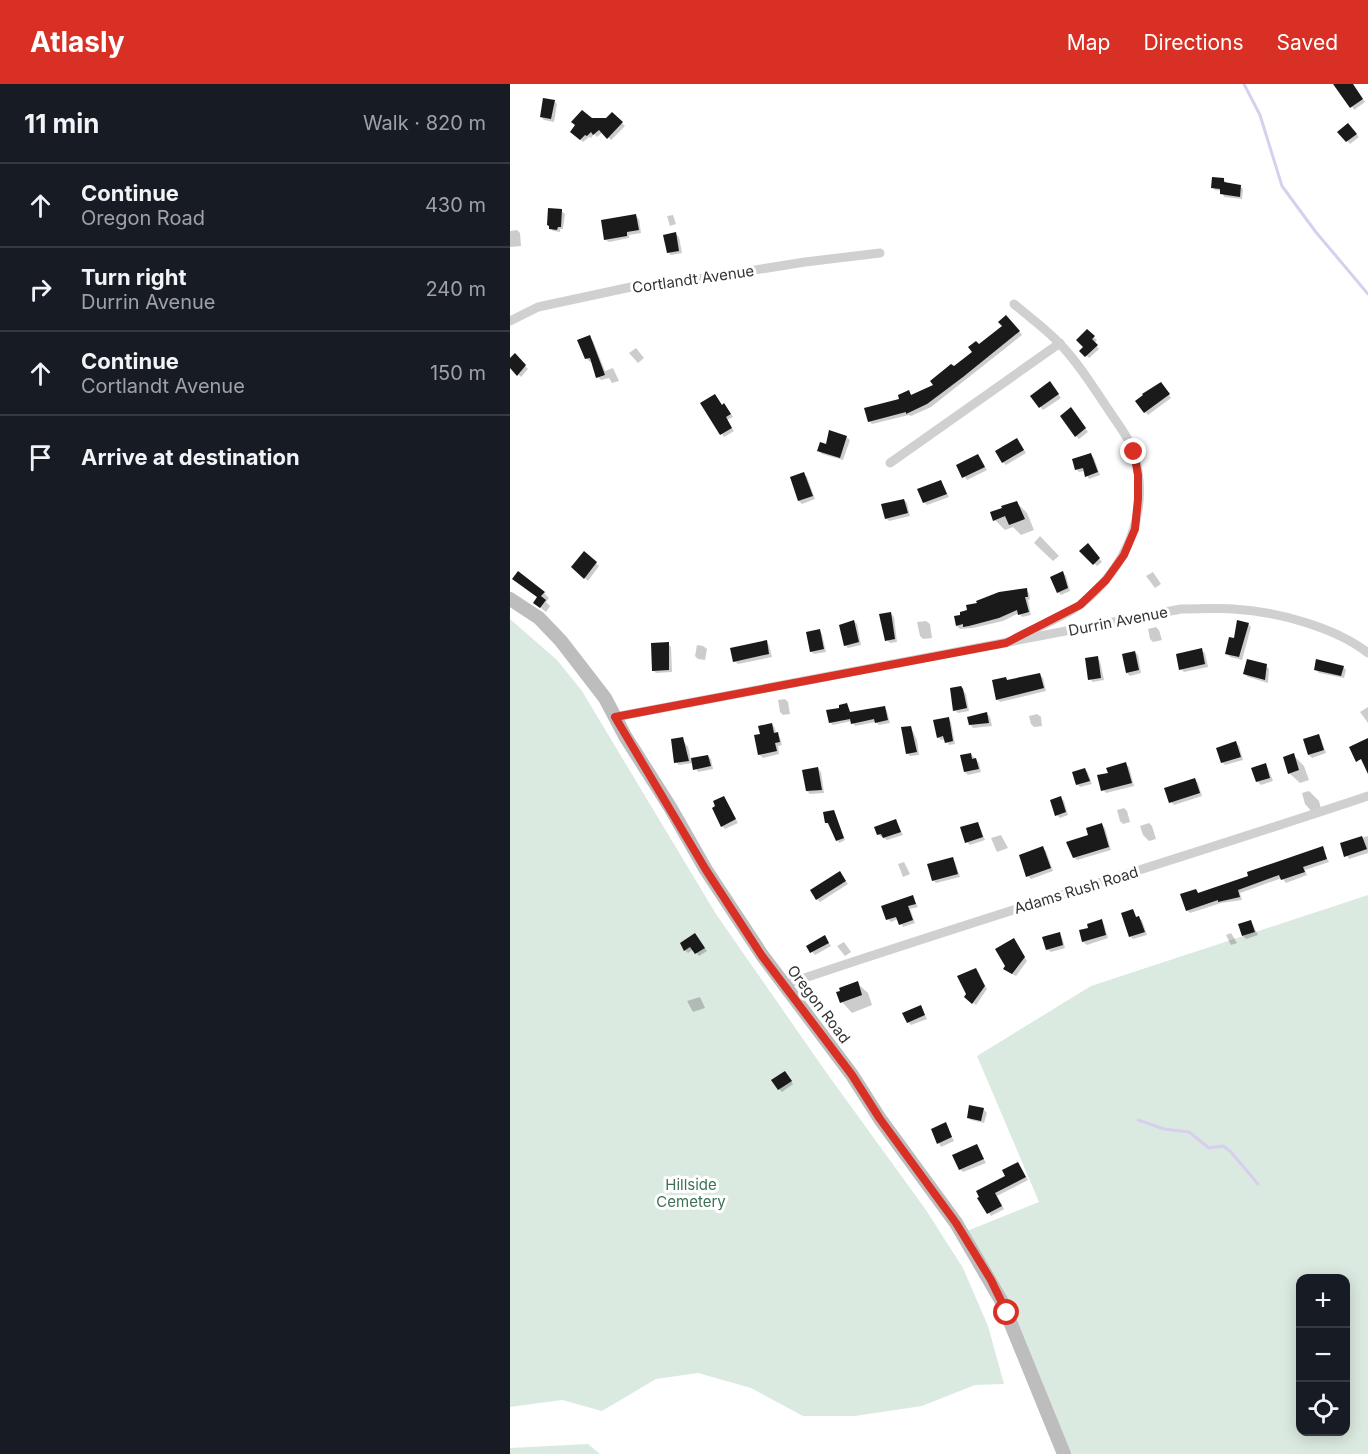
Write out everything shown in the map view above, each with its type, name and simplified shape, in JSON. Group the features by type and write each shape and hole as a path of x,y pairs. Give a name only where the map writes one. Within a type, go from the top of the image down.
{"street":[{"name":"Cortlandt Avenue","path":"510,321 538,307 631,287 880,253"},
{"path":"1006,643 1080,605 1112,572 1124,555 1135,529 1138,475 1134,452 1125,434 1084,374 1060,343 1014,304"},
{"path":"890,463 1060,343"},
{"name":"Oregon Road","path":"510,599 539,618 561,641 605,698 706,870 762,956 852,1075 880,1119 956,1223 1002,1302 1064,1454"},
{"name":"Durrin Avenue","path":"615,717 1182,609 1234,609 1300,621 1335,634 1358,645 1368,653"},
{"name":"Adams Rush Road","path":"784,985 1032,903 1215,848 1368,796"}],"green space":[{"name":"Hillside Cemetery","path":"510,619 557,660 582,691 716,914 926,1210 963,1268 988,1326 1004,1384 975,1385 922,1406 855,1416 803,1416 751,1388 698,1373 656,1379 602,1411 562,1400 510,1407"},
{"path":"1368,895 1368,1454 1066,1454 967,1231 1039,1202 977,1056 1091,986"},
{"path":"588,1444 600,1454 510,1454 510,1448"}],"building":[{"path":"1333,84 1353,84 1363,99 1350,108"},
{"path":"543,98 555,100 551,119 540,117"},
{"path":"582,110 592,118 606,118 612,112 623,122 607,139 599,130 593,135 591,132 585,135 580,140 570,132 575,125 571,122"},
{"path":"1348,123 1357,134 1346,142 1337,132"},
{"path":"1212,177 1224,178 1224,182 1241,185 1240,197 1220,194 1220,189 1211,188"},
{"path":"548,208 562,209 561,227 557,230 549,229 547,225"},
{"path":"636,214 639,230 627,232 627,236 604,240 601,220"},
{"path":"676,232 679,251 667,253 663,235"},
{"path":"1006,315 1020,331 963,377 927,404 906,414 906,412 868,422 864,408 899,399 898,395 909,390 911,395 933,385 930,381 951,364 954,366 972,352 968,347 976,341 979,344 1002,326 998,322"},
{"path":"1087,329 1095,336 1092,339 1098,345 1085,357 1079,351 1083,347 1076,340"},
{"path":"590,335 605,375 596,378 590,358 585,359 577,340"},
{"path":"515,353 526,365 517,376 510,368 510,358"},
{"path":"1050,381 1059,394 1039,408 1030,396"},
{"path":"1161,382 1170,394 1144,413 1135,401"},
{"path":"715,394 731,414 726,417 732,428 720,435 700,403"},
{"path":"1071,407 1086,428 1075,437 1060,416"},
{"path":"829,430 847,436 840,458 817,451 820,442 826,444"},
{"path":"1017,438 1024,450 1002,463 995,451"},
{"path":"1091,453 1098,472 1085,477 1083,468 1075,470 1072,459"},
{"path":"978,454 985,467 962,478 956,465"},
{"path":"804,472 813,496 798,501 790,477"},
{"path":"941,480 947,494 923,503 917,489"},
{"path":"904,499 908,513 885,519 881,504"},
{"path":"1017,501 1025,519 1009,525 1005,516 993,521 990,512"},
{"path":"1088,543 1100,558 1093,565 1079,551"},
{"path":"584,551 597,562 584,579 571,567"},
{"path":"518,571 545,592 541,596 546,600 540,608 533,603 537,597 512,579"},
{"path":"1063,571 1068,588 1057,593 1050,577"},
{"path":"1027,588 1028,597 1025,597 1029,612 1018,615 1017,610 999,618 969,626 963,627 963,624 956,626 954,616 967,610 966,605 977,603 976,601 999,592"},
{"path":"891,612 895,639 885,641 879,614"},
{"path":"854,620 859,642 844,646 839,625"},
{"path":"1237,620 1249,623 1239,657 1225,654 1229,637 1234,638"},
{"path":"820,629 824,649 810,652 806,632"},
{"path":"767,640 769,654 733,662 730,648"},
{"path":"669,642 669,670 652,671 651,643"},
{"path":"1202,648 1205,664 1179,670 1176,654"},
{"path":"1135,651 1139,670 1126,673 1122,654"},
{"path":"1098,656 1101,678 1088,680 1085,658"},
{"path":"1247,659 1267,664 1265,680 1243,674"},
{"path":"1316,659 1344,666 1341,676 1314,670"},
{"path":"1040,673 1044,688 996,700 992,680 1006,677 1007,680"},
{"path":"961,686 967,708 953,711 950,688"},
{"path":"847,703 850,712 885,706 888,720 875,723 874,719 851,724 850,719 829,723 826,710 839,708 839,705"},
{"path":"987,712 989,723 969,725 967,717"},
{"path":"949,717 953,741 945,743 943,736 937,738 933,720"},
{"path":"772,723 774,733 778,732 780,742 775,743 777,751 758,755 754,735 760,734 758,726"},
{"path":"911,726 917,752 906,754 901,727"},
{"path":"1319,734 1324,750 1308,755 1303,739"},
{"path":"683,737 689,761 674,763 671,739"},
{"path":"1368,738 1368,774 1361,759 1356,762 1349,747"},
{"path":"1236,741 1241,757 1221,763 1216,748"},
{"path":"971,753 972,759 976,758 979,769 964,772 960,755"},
{"path":"1294,753 1299,770 1288,774 1283,757"},
{"path":"708,755 711,766 693,770 691,758"},
{"path":"1126,762 1132,783 1101,791 1097,775 1108,773 1106,768"},
{"path":"1266,763 1270,778 1256,782 1251,768"},
{"path":"818,767 822,790 806,791 802,770"},
{"path":"1085,768 1090,781 1076,785 1072,772"},
{"path":"1195,778 1200,793 1169,803 1164,788"},
{"path":"724,796 736,819 721,827 712,808 715,806 713,801"},
{"path":"1061,796 1066,812 1055,816 1050,800"},
{"path":"834,810 844,838 836,841 828,823 825,823 823,812"},
{"path":"896,819 901,832 883,838 881,834 877,835 874,827"},
{"path":"978,822 983,837 965,843 960,827"},
{"path":"1102,823 1109,847 1073,858 1066,842 1088,835 1086,828"},
{"path":"1362,836 1367,849 1344,857 1340,843"},
{"path":"1043,846 1051,868 1026,877 1019,855"},
{"path":"1323,846 1327,859 1303,867 1305,872 1281,880 1279,875 1238,890 1240,897 1218,902 1218,900 1186,911 1180,894 1196,889 1198,893 1248,876 1247,872"},
{"path":"953,857 958,874 932,881 927,864"},
{"path":"840,871 846,881 816,900 810,890"},
{"path":"913,895 916,904 908,906 913,920 899,925 896,917 886,920 881,906"},
{"path":"1133,909 1136,917 1139,916 1145,932 1129,937 1121,913"},
{"path":"1102,919 1106,935 1082,942 1079,930 1088,928 1087,924"},
{"path":"1251,920 1255,932 1242,936 1238,924"},
{"path":"1060,932 1063,945 1046,950 1042,937"},
{"path":"695,933 705,948 695,954 690,947 684,951 680,943"},
{"path":"825,935 829,943 810,953 806,946"},
{"path":"1014,938 1025,957 1012,974 1003,969 1005,966 995,949"},
{"path":"976,968 985,986 972,1004 964,997 966,994 957,976"},
{"path":"858,981 862,995 840,1003 836,992 840,991 839,988"},
{"path":"921,1005 925,1015 907,1023 902,1013"},
{"path":"785,1071 792,1081 778,1090 771,1080"},
{"path":"969,1105 984,1108 981,1121 967,1118"},
{"path":"946,1122 952,1137 937,1144 931,1129"},
{"path":"977,1144 984,1159 959,1170 952,1155"},
{"path":"1018,1162 1026,1177 995,1193 1002,1206 987,1214 977,1198 979,1197 976,1191 1005,1176 1002,1170"}],"waterway":[{"path":"1244,84 1260,115 1282,186 1315,231 1368,294"},
{"path":"1138,1120 1164,1129 1189,1132 1209,1148 1223,1146 1258,1184"}],"route":[{"path":"1007,1313 991,1280 956,1223 880,1119 852,1075 762,956 706,870 615,717 1006,643 1080,605 1106,580 1124,555 1135,529 1138,499 1138,475 1134,452"}]}
